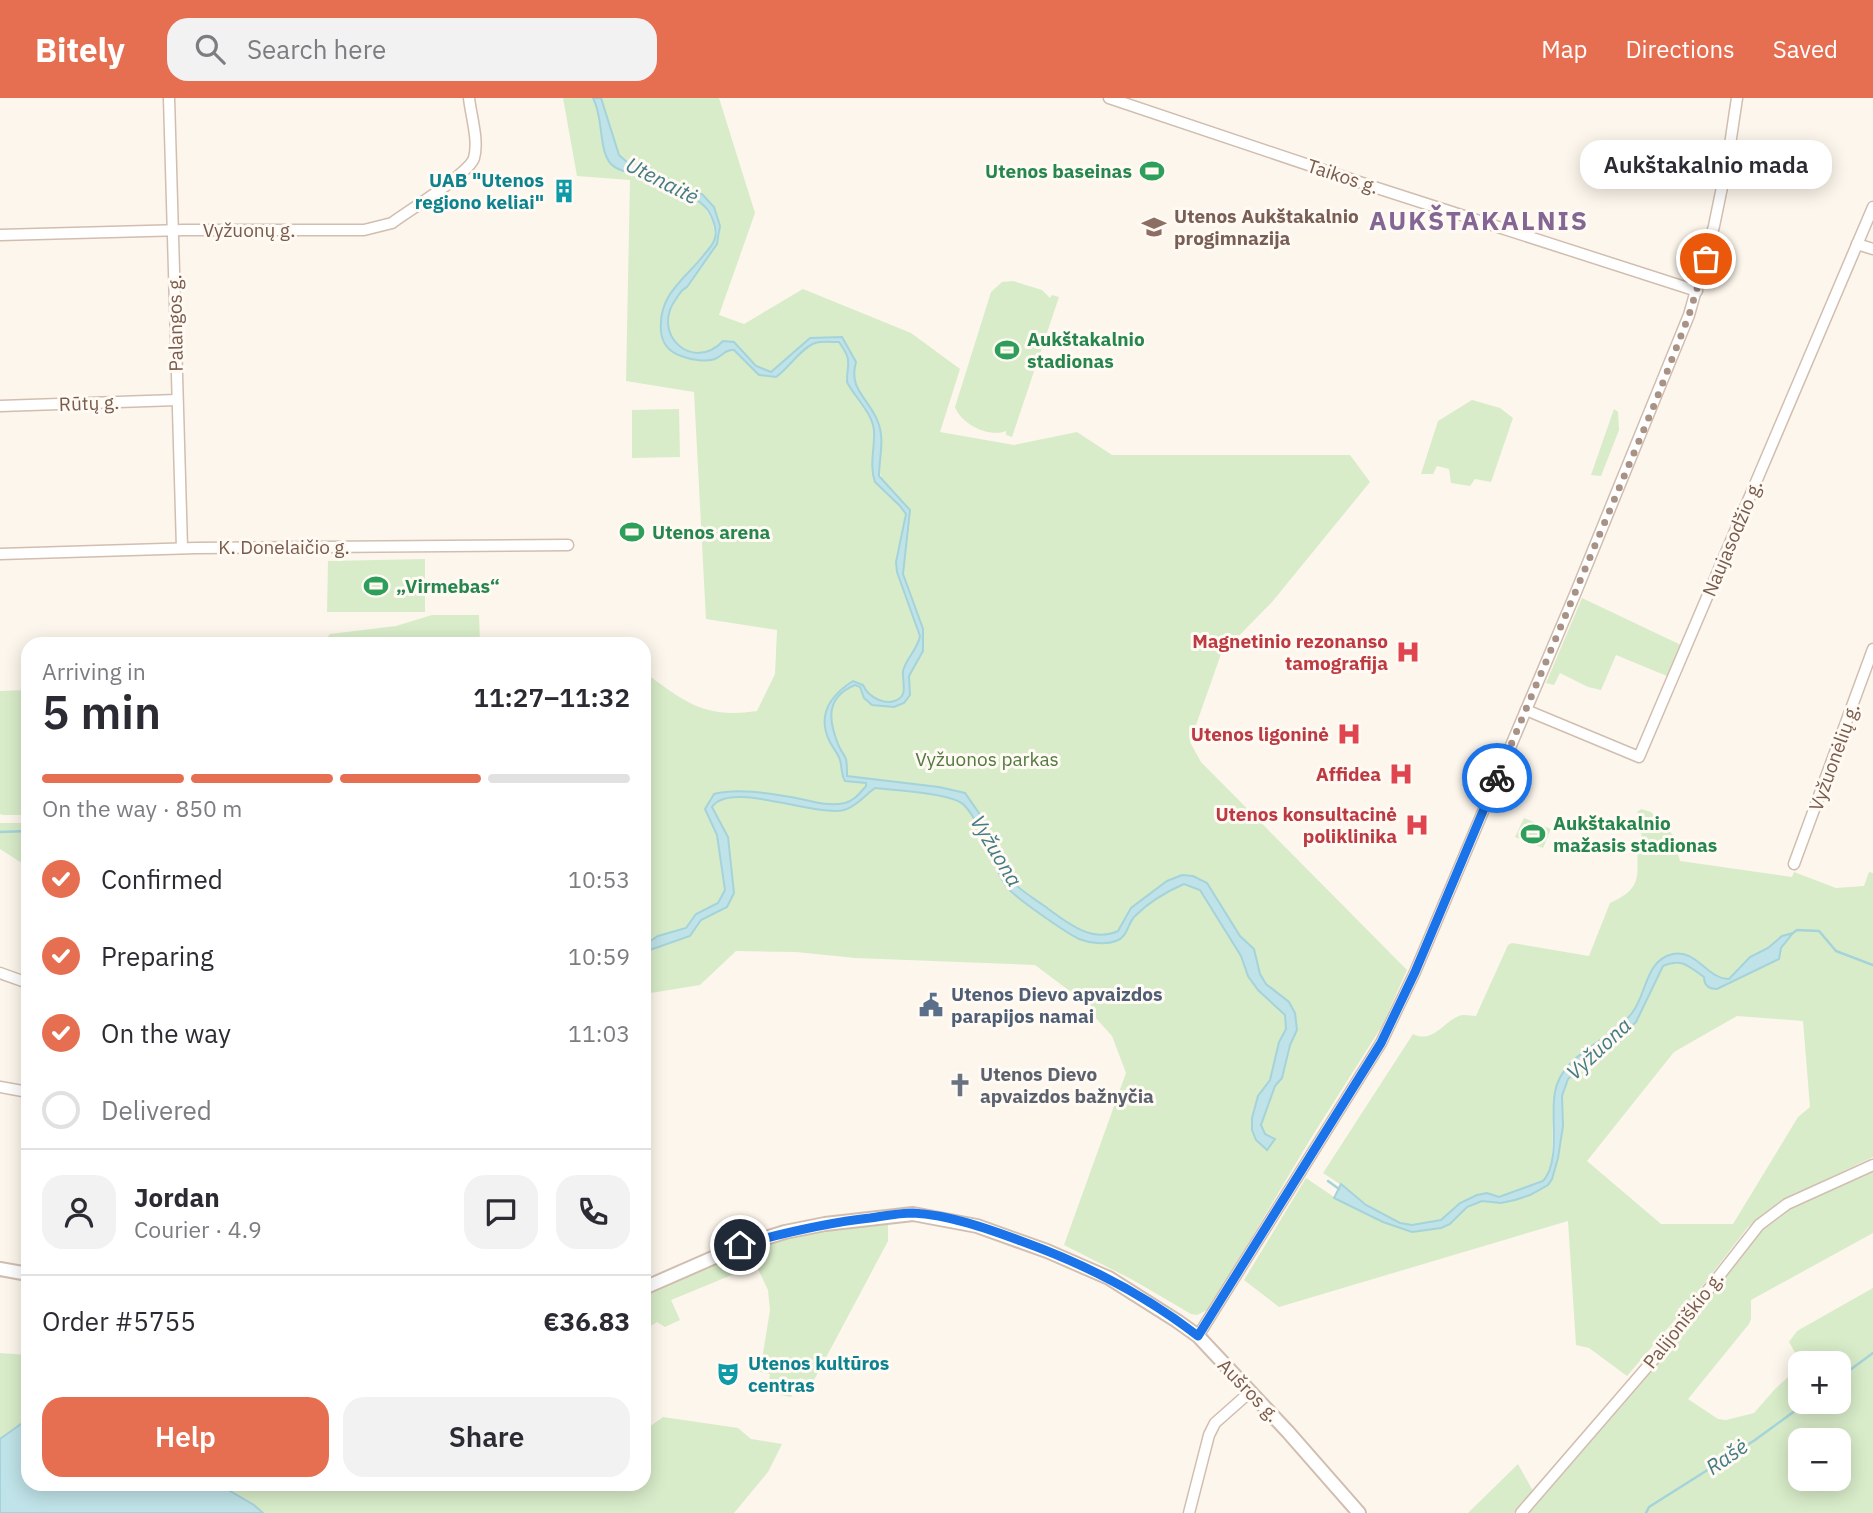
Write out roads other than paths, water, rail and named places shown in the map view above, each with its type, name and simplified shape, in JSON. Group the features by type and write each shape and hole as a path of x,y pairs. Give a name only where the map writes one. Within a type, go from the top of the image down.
{"street":[{"name":"Palangos g.","path":"169,98 182,548"},
{"name":"Vyžuonų g.","path":"0,235 173,230 375,229 392,223 462,174 474,158 469,98"},
{"name":"Taikos g.","path":"1109,98 1697,291"},
{"path":"1198,1336 1381,1043 1415,972 1655,403 1697,291 1728,159 1737,98"},
{"name":"Naujasodžio g.","path":"1526,710 1639,757 1873,207"},
{"path":"1857,244 1873,249"},
{"name":"Rūtų g.","path":"0,406 177,400"},
{"name":"K. Donelaičio g.","path":"0,554 182,548 568,545"},
{"name":"Vyžuonėlių g.","path":"1794,864 1873,649"},
{"path":"0,973 21,980"},
{"path":"0,1087 21,1091"},
{"name":"Palijoniškio g.","path":"1521,1513 1654,1359 1759,1225 1787,1204 1873,1166"},
{"name":"Aušros g.","path":"651,1285 740,1245 785,1232 841,1221 913,1213 977,1226 1066,1258 1109,1278 1153,1304 1198,1336 1359,1513"},
{"path":"0,1269 21,1273"},
{"path":"1189,1513 1209,1435 1215,1423 1250,1392"}],"water":[{"path":"593,98 601,98 619,155 628,163 646,166 683,188 702,194 714,207 720,226 717,244 669,312 668,325 678,345 699,353 711,350 723,341 734,342 756,366 771,372 810,338 842,337 856,362 854,372 857,387 880,429 879,476 910,510 903,574 923,629 923,651 909,676 910,695 904,703 894,707 872,705 864,698 860,687 855,685 834,702 832,726 846,759 847,776 939,787 965,793 981,816 1012,881 1060,917 1097,935 1118,931 1131,908 1167,881 1182,875 1193,876 1207,883 1240,936 1254,949 1260,974 1266,984 1289,1002 1295,1013 1297,1030 1290,1045 1282,1078 1275,1086 1261,1125 1265,1134 1275,1139 1267,1150 1256,1140 1252,1130 1252,1118 1258,1096 1270,1080 1279,1042 1286,1029 1285,1015 1258,990 1248,976 1241,956 1200,890 1184,884 1165,894 1135,916 1123,937 1116,941 1098,943 1079,939 1040,914 1006,886 971,813 958,801 922,793 875,788 844,810 813,809 754,798 736,797 722,800 712,807 728,837 734,893 727,907 701,920 690,936 651,950 651,940 686,928 696,914 718,903 725,890 717,835 705,809 714,794 752,792 831,804 849,802 862,791 866,783 845,781 839,757 826,731 828,706 838,692 853,681 863,685 869,694 878,700 889,702 900,698 904,686 903,671 920,636 897,572 896,562 906,514 875,482 872,469 873,424 847,382 848,362 839,342 815,343 776,377 759,375 734,350 715,359 703,360 691,359 671,351 663,340 661,331 663,308 673,289 713,243 714,224 705,207 680,190 653,176 623,171 611,164 604,151"},
{"path":"1793,933 1781,948 1779,959 1717,989 1708,986 1704,977 1685,964 1663,966 1636,1022 1568,1079 1562,1096 1563,1126 1558,1158 1548,1185 1515,1200 1501,1203 1482,1201 1467,1207 1450,1224 1441,1228 1412,1232 1383,1222 1334,1198 1341,1184 1366,1205 1400,1223 1412,1225 1441,1220 1460,1203 1477,1195 1487,1193 1499,1197 1543,1181 1552,1163 1554,1102 1559,1079 1567,1067 1632,1013 1657,963 1664,957 1681,954 1689,956 1721,978 1729,979 1750,957 1768,948 1782,936"},
{"path":"21,1424 21,1491 230,1491 263,1513 0,1513 0,1439"}],"waterway":[{"name":"Vyžuona","path":"0,832 21,831"},
{"name":"Vyžuona","path":"1790,935 1797,930 1819,931 1836,951 1873,965"},
{"name":"Vyžuona","path":"1328,1181 1339,1189"},
{"name":"Rašė","path":"1851,1369 1873,1353"},
{"name":"Rašė","path":"1646,1513 1649,1507 1755,1440 1791,1414"}],"place":[{"name":"Utenos baseinas","path":"1152,171"},
{"name":"UAB \"Utenos regiono keliai\"","path":"564,191"},
{"name":"Utenos Aukštakalnio progimnazija","path":"1154,227"},
{"name":"Aukštakalnio mada","path":"1706,259"},
{"name":"Aukštakalnio stadionas","path":"1007,350"},
{"name":"Utenos arena","path":"632,532"},
{"name":"„Virmebas“","path":"376,586"},
{"name":"Magnetinio rezonanso tamografija","path":"1408,652"},
{"name":"Utenos ligoninė","path":"1349,734"},
{"name":"Affidea","path":"1401,774"},
{"name":"Utenos konsultacinė poliklinika","path":"1417,825"},
{"name":"Aukštakalnio mažasis stadionas","path":"1533,834"},
{"name":"Utenos Dievo apvaizdos parapijos namai","path":"931,1005"},
{"name":"Utenos Dievo apvaizdos bažnyčia","path":"960,1085"},
{"name":"Utenos kultūros centras","path":"728,1374"}],"district":[{"name":"AUKŠTAKALNIS","path":"1479,221"}],"water label":[{"name":"Utenaitė","path":"662,181"}],"park label":[{"name":"Vyžuonos parkas","path":"987,759"}]}
